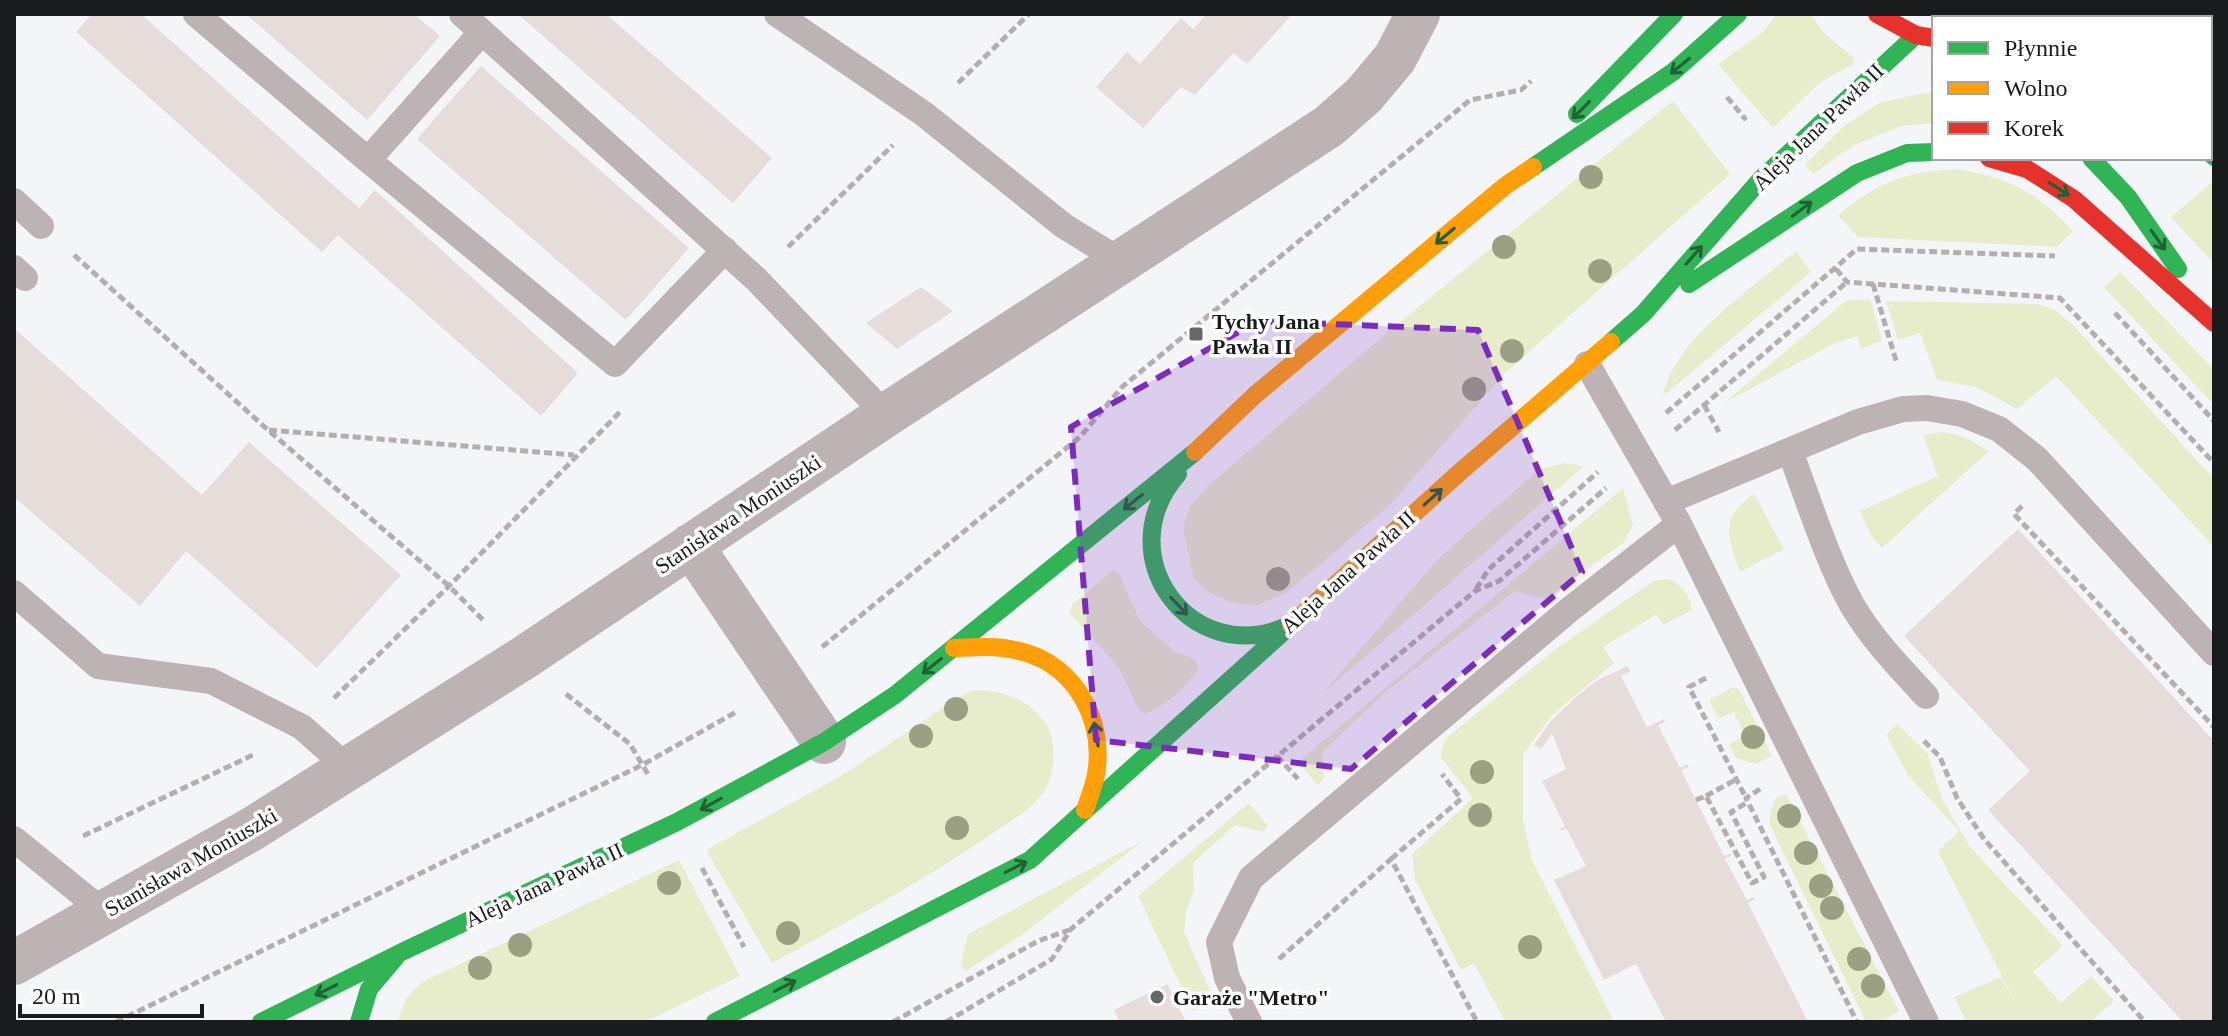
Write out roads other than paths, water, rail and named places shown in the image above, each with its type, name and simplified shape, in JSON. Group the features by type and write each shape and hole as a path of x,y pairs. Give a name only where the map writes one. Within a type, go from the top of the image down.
{"street":[{"name":"Stanisława Moniuszki","path":"14,963 252,829 522,659 886,415 1329,126 1364,95 1395,58 1418,14"},
{"path":"1505,186 1674,14"},
{"name":"Aleja Jana Pawła II","path":"261,1022 677,822 824,742 895,695 1207,442 1255,395 1505,186 1673,72 1738,14"},
{"path":"1877,14 1925,37"},
{"name":"Aleja Jana Pawła II","path":"715,1022 1030,860 1460,472 1643,314 1761,179 1925,37"},
{"path":"1643,314 1857,173 1907,153 1932,152"},
{"path":"1996,160 2027,169 2074,199 2214,321"},
{"path":"2093,160 2128,197 2214,321"},
{"path":"1207,442 1171,481 1155,510 1150,541 1162,583 1191,617 1215,632 1252,637 1291,624"},
{"path":"691,545 824,742"},
{"path":"954,648 992,644 1023,649 1049,662 1072,682 1087,706 1097,734 1099,764 1093,792 1085,810"},
{"path":"359,1022 369,989 386,967 408,949"}],"lane":[{"path":"196,14 615,364 725,250"},
{"path":"462,14 756,279 886,415"},
{"path":"777,14 924,114 1064,226 1121,261"},
{"path":"368,160 482,32"},
{"path":"14,201 41,226"},
{"path":"1587,364 1672,513 1926,1022"},
{"path":"1249,1022 1227,978 1219,942 1251,878 1569,610 1672,513 1790,451 1858,422 1927,408 1962,414 1999,429 2037,459 2214,653"},
{"path":"1790,451 1852,604 1879,645 1926,696"},
{"path":"14,593 98,666 211,681 302,727 348,768"},
{"path":"14,839 104,912"}],"place":[{"name":"Tychy Jana Pawła II","path":"1196,334"},
{"name":"Garaże \"Metro\"","path":"1157,997"}]}
